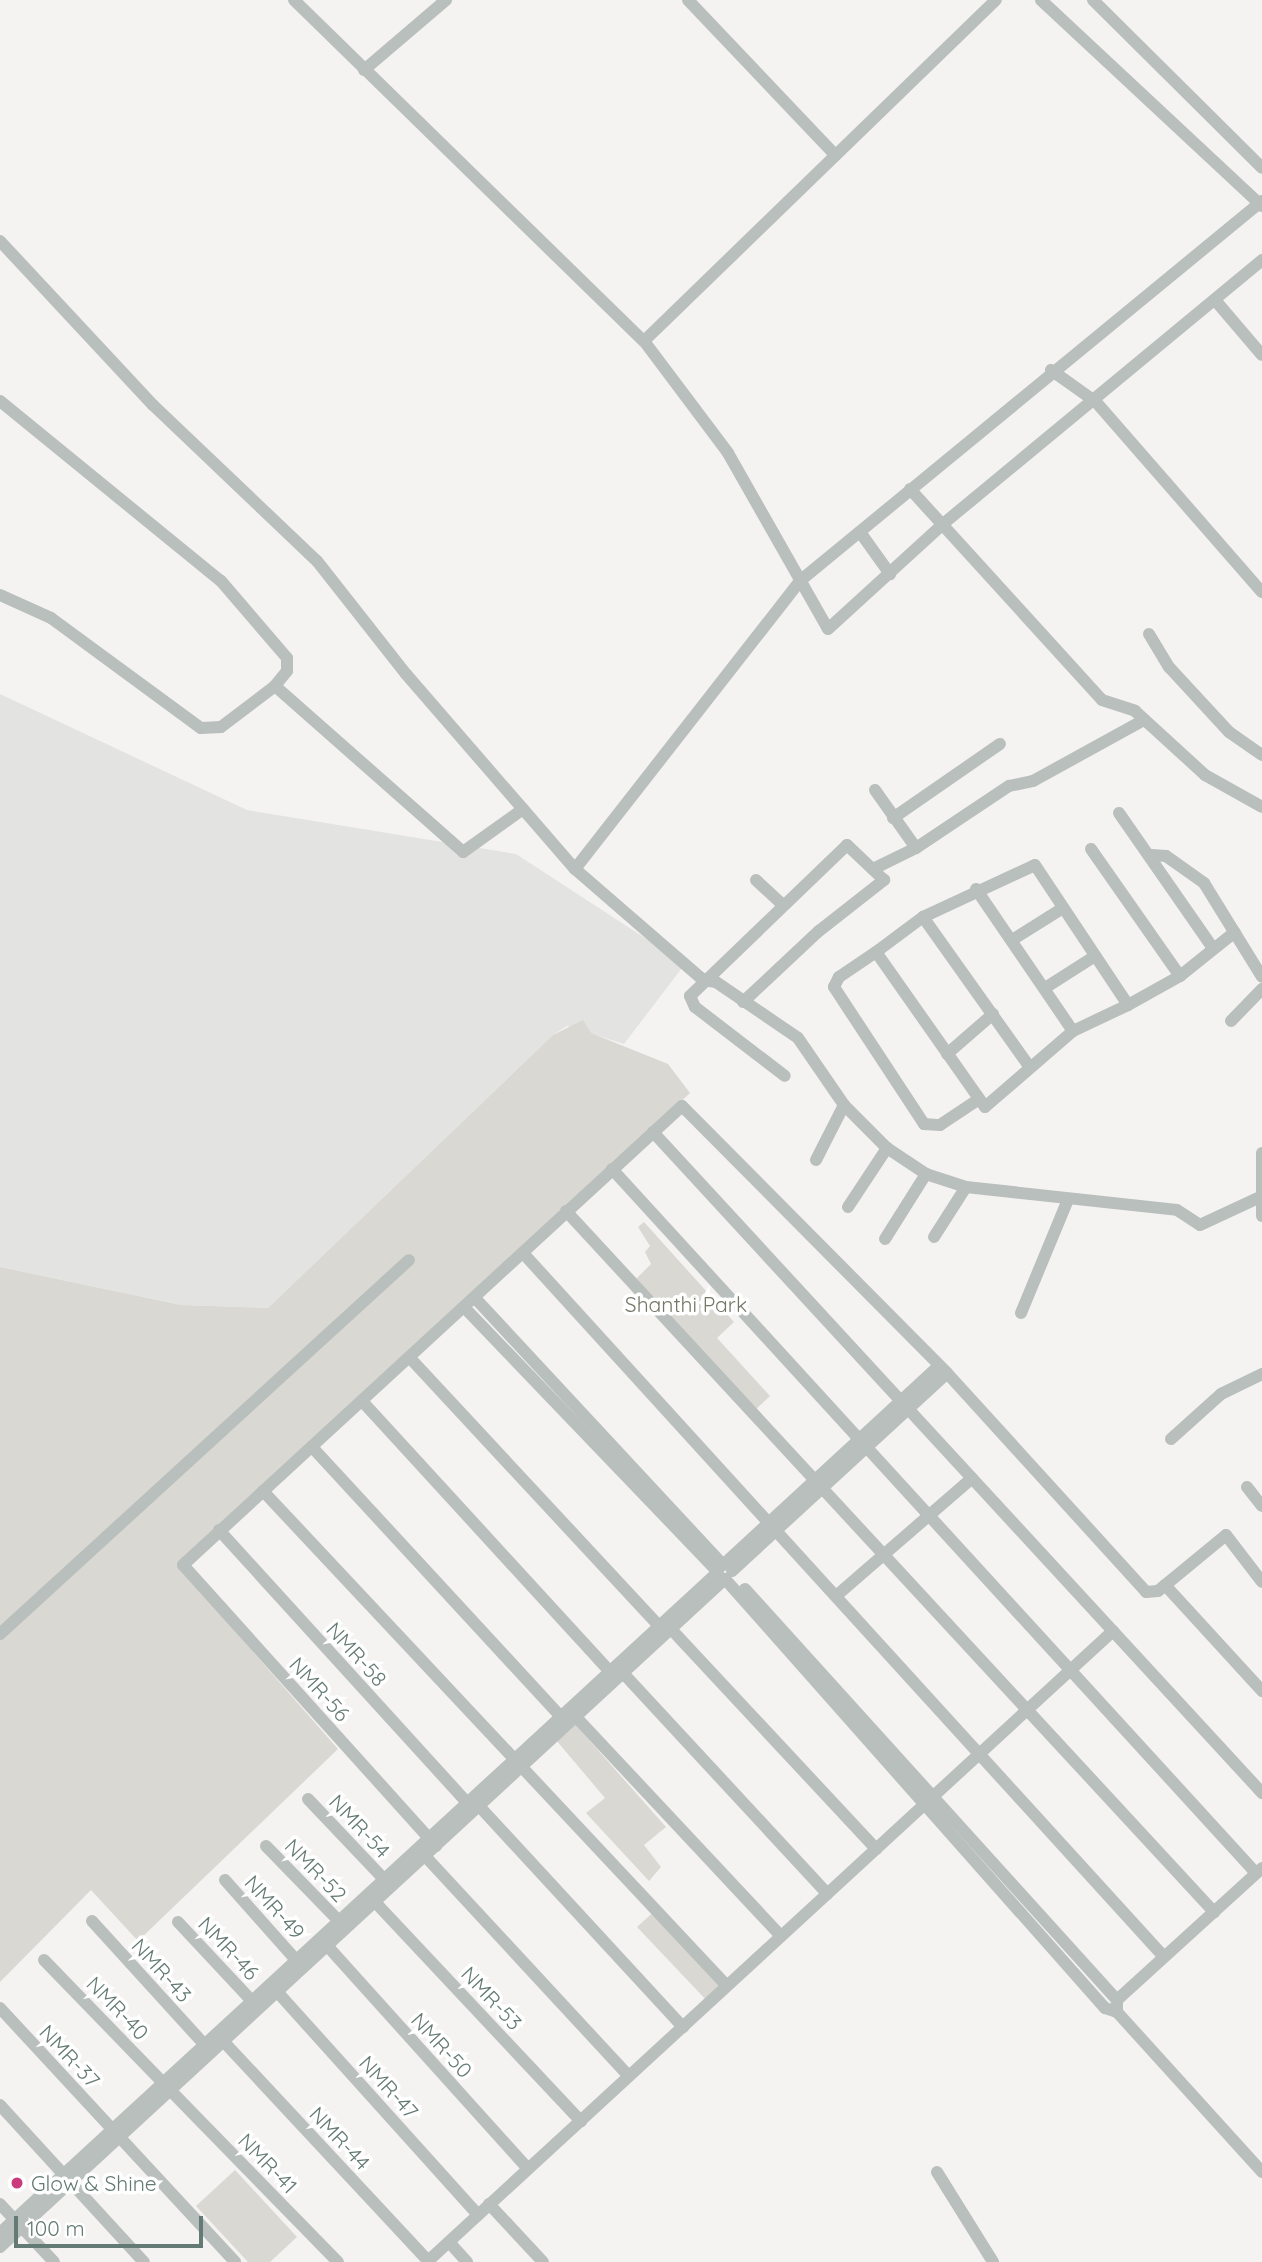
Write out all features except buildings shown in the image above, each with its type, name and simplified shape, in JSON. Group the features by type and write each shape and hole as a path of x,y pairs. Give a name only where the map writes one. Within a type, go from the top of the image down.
{"street":[{"path":"294,0 644,341 728,453 828,629 943,524 1096,402 1262,260"},
{"path":"364,71 446,0"},
{"path":"688,0 835,155"},
{"path":"644,341 996,0"},
{"path":"575,869 801,580 1051,370 1261,203 1041,0"},
{"path":"1093,0 1262,169"},
{"path":"0,241 153,405 317,561 575,869 703,980 716,982 799,1038 844,1105 887,1147 926,1174 966,1187 1067,1202 1177,1210 1200,1225 1258,1198"},
{"path":"1216,300 1262,355"},
{"path":"1051,370 1096,402 1262,592"},
{"path":"0,401 228,589 287,658 287,671 275,686 221,727 201,728 51,618 0,595"},
{"path":"910,489 1102,700 1144,720 1205,775 1262,807"},
{"path":"860,531 890,574"},
{"path":"1149,634 1170,667 1229,732 1262,755"},
{"path":"275,686 463,852 523,809"},
{"path":"873,869 916,848 1009,786 1033,781 1144,720"},
{"path":"893,818 1000,744"},
{"path":"875,790 916,848"},
{"path":"1119,813 1152,855 1213,948"},
{"path":"743,1002 819,930 884,880 847,845 703,980 690,996 695,1007 785,1076"},
{"path":"1091,849 1180,976"},
{"path":"1152,855 1166,856 1204,883 1262,977"},
{"path":"979,1099 940,1125 924,1124 835,987 839,977 876,953 923,916 976,889 1035,865 1128,1005"},
{"path":"756,880 783,905"},
{"path":"976,889 1073,1031"},
{"path":"1012,940 1063,908"},
{"path":"923,916 1028,1065"},
{"path":"876,953 985,1107 1028,1065 1073,1031 1180,976 1235,932"},
{"path":"1045,988 1095,956"},
{"path":"1231,1021 1262,989"},
{"path":"947,1054 993,1014"},
{"path":"816,1160 844,1105"},
{"path":"219,1530 410,1358 676,1109 690,1108 943,1369 1146,1592 1152,1594 1166,1585 1226,1535 1262,1581"},
{"path":"653,1132 1262,1793"},
{"path":"848,1207 887,1147"},
{"path":"1262,1153 1258,1198 1262,1216"},
{"path":"475,1298 726,1572 928,1800 1105,2008 1117,2006 1164,1957 1259,1870 1071,1670 612,1169"},
{"path":"885,1239 926,1174"},
{"path":"934,1237 966,1187"},
{"path":"1021,1313 1067,1202"},
{"path":"566,1211 1214,1912"},
{"path":"523,1253 1164,1957"},
{"path":"0,1634 409,1260"},
{"path":"464,1307 726,1572"},
{"path":"410,1358 876,1849"},
{"path":"518,1763 560,1716 726,1572 943,1369"},
{"path":"1171,1439 1221,1394 1262,1374"},
{"path":"362,1401 609,1671"},
{"path":"312,1447 560,1716"},
{"path":"836,1596 972,1478"},
{"path":"1247,1487 1262,1506"},
{"path":"263,1491 727,1986"},
{"name":"NMR-56","path":"219,1530 183,1565 432,1842"},
{"name":"NMR-58","path":"219,1530 683,2027"},
{"path":"1166,1585 1262,1691"},
{"path":"167,2087 204,2044 252,2001 274,1988 296,1960 324,1942 339,1921 384,1879 432,1842 518,1763 576,1717 623,1673 664,1627"},
{"path":"427,2262 1113,1632"},
{"path":"623,1673 828,1894"},
{"path":"576,1717 781,1936"},
{"name":"NMR-54","path":"308,1799 384,1879"},
{"path":"0,2247 18,2223 167,2087 224,2042 274,1988 324,1942 375,1902 425,1856 432,1842"},
{"name":"NMR-52","path":"265,1846 339,1921"},
{"path":"425,1856 629,2076"},
{"name":"NMR-49","path":"225,1880 296,1960"},
{"name":"NMR-53","path":"375,1902 580,2121"},
{"name":"NMR-43","path":"92,1921 204,2044"},
{"name":"NMR-46","path":"178,1922 252,2001"},
{"name":"NMR-50","path":"324,1942 528,2169"},
{"name":"NMR-40","path":"44,1960 167,2087"},
{"name":"NMR-47","path":"274,1988 478,2215"},
{"path":"1117,2006 1262,2172"},
{"name":"NMR-37","path":"0,2008 235,2262"},
{"name":"NMR-44","path":"224,2042 427,2262"},
{"name":"NMR-41","path":"167,2087 338,2262"},
{"path":"0,2105 144,2262"},
{"path":"937,2172 993,2262"},
{"path":"0,2204 54,2262"},
{"path":"489,2204 543,2262"},
{"path":"0,2233 18,2223"},
{"path":"449,2242 467,2262"}],"shaded area":[{"path":"0,694 247,810 516,854 685,964 624,1044 567,1026 553,1035 268,1308 181,1305 0,1267"}],"green space":[{"path":"583,1020 591,1033 668,1064 690,1093 177,1565 338,1749 138,1941 91,1890 0,1982 0,1267 181,1305 268,1308 553,1035"},
{"name":"Shanthi Park","path":"644,1222 734,1322 717,1338 770,1396 754,1411 634,1281 651,1264 645,1252 650,1246 638,1227"},
{"path":"575,1724 666,1827 644,1845 661,1867 649,1881 586,1813 605,1798 556,1740"},
{"path":"658,1908 727,1986 709,2003 637,1927"},
{"path":"235,2170 297,2237 270,2262 248,2262 196,2206"}],"place":[{"name":"Glow & Shine","path":"17,2183"}]}
